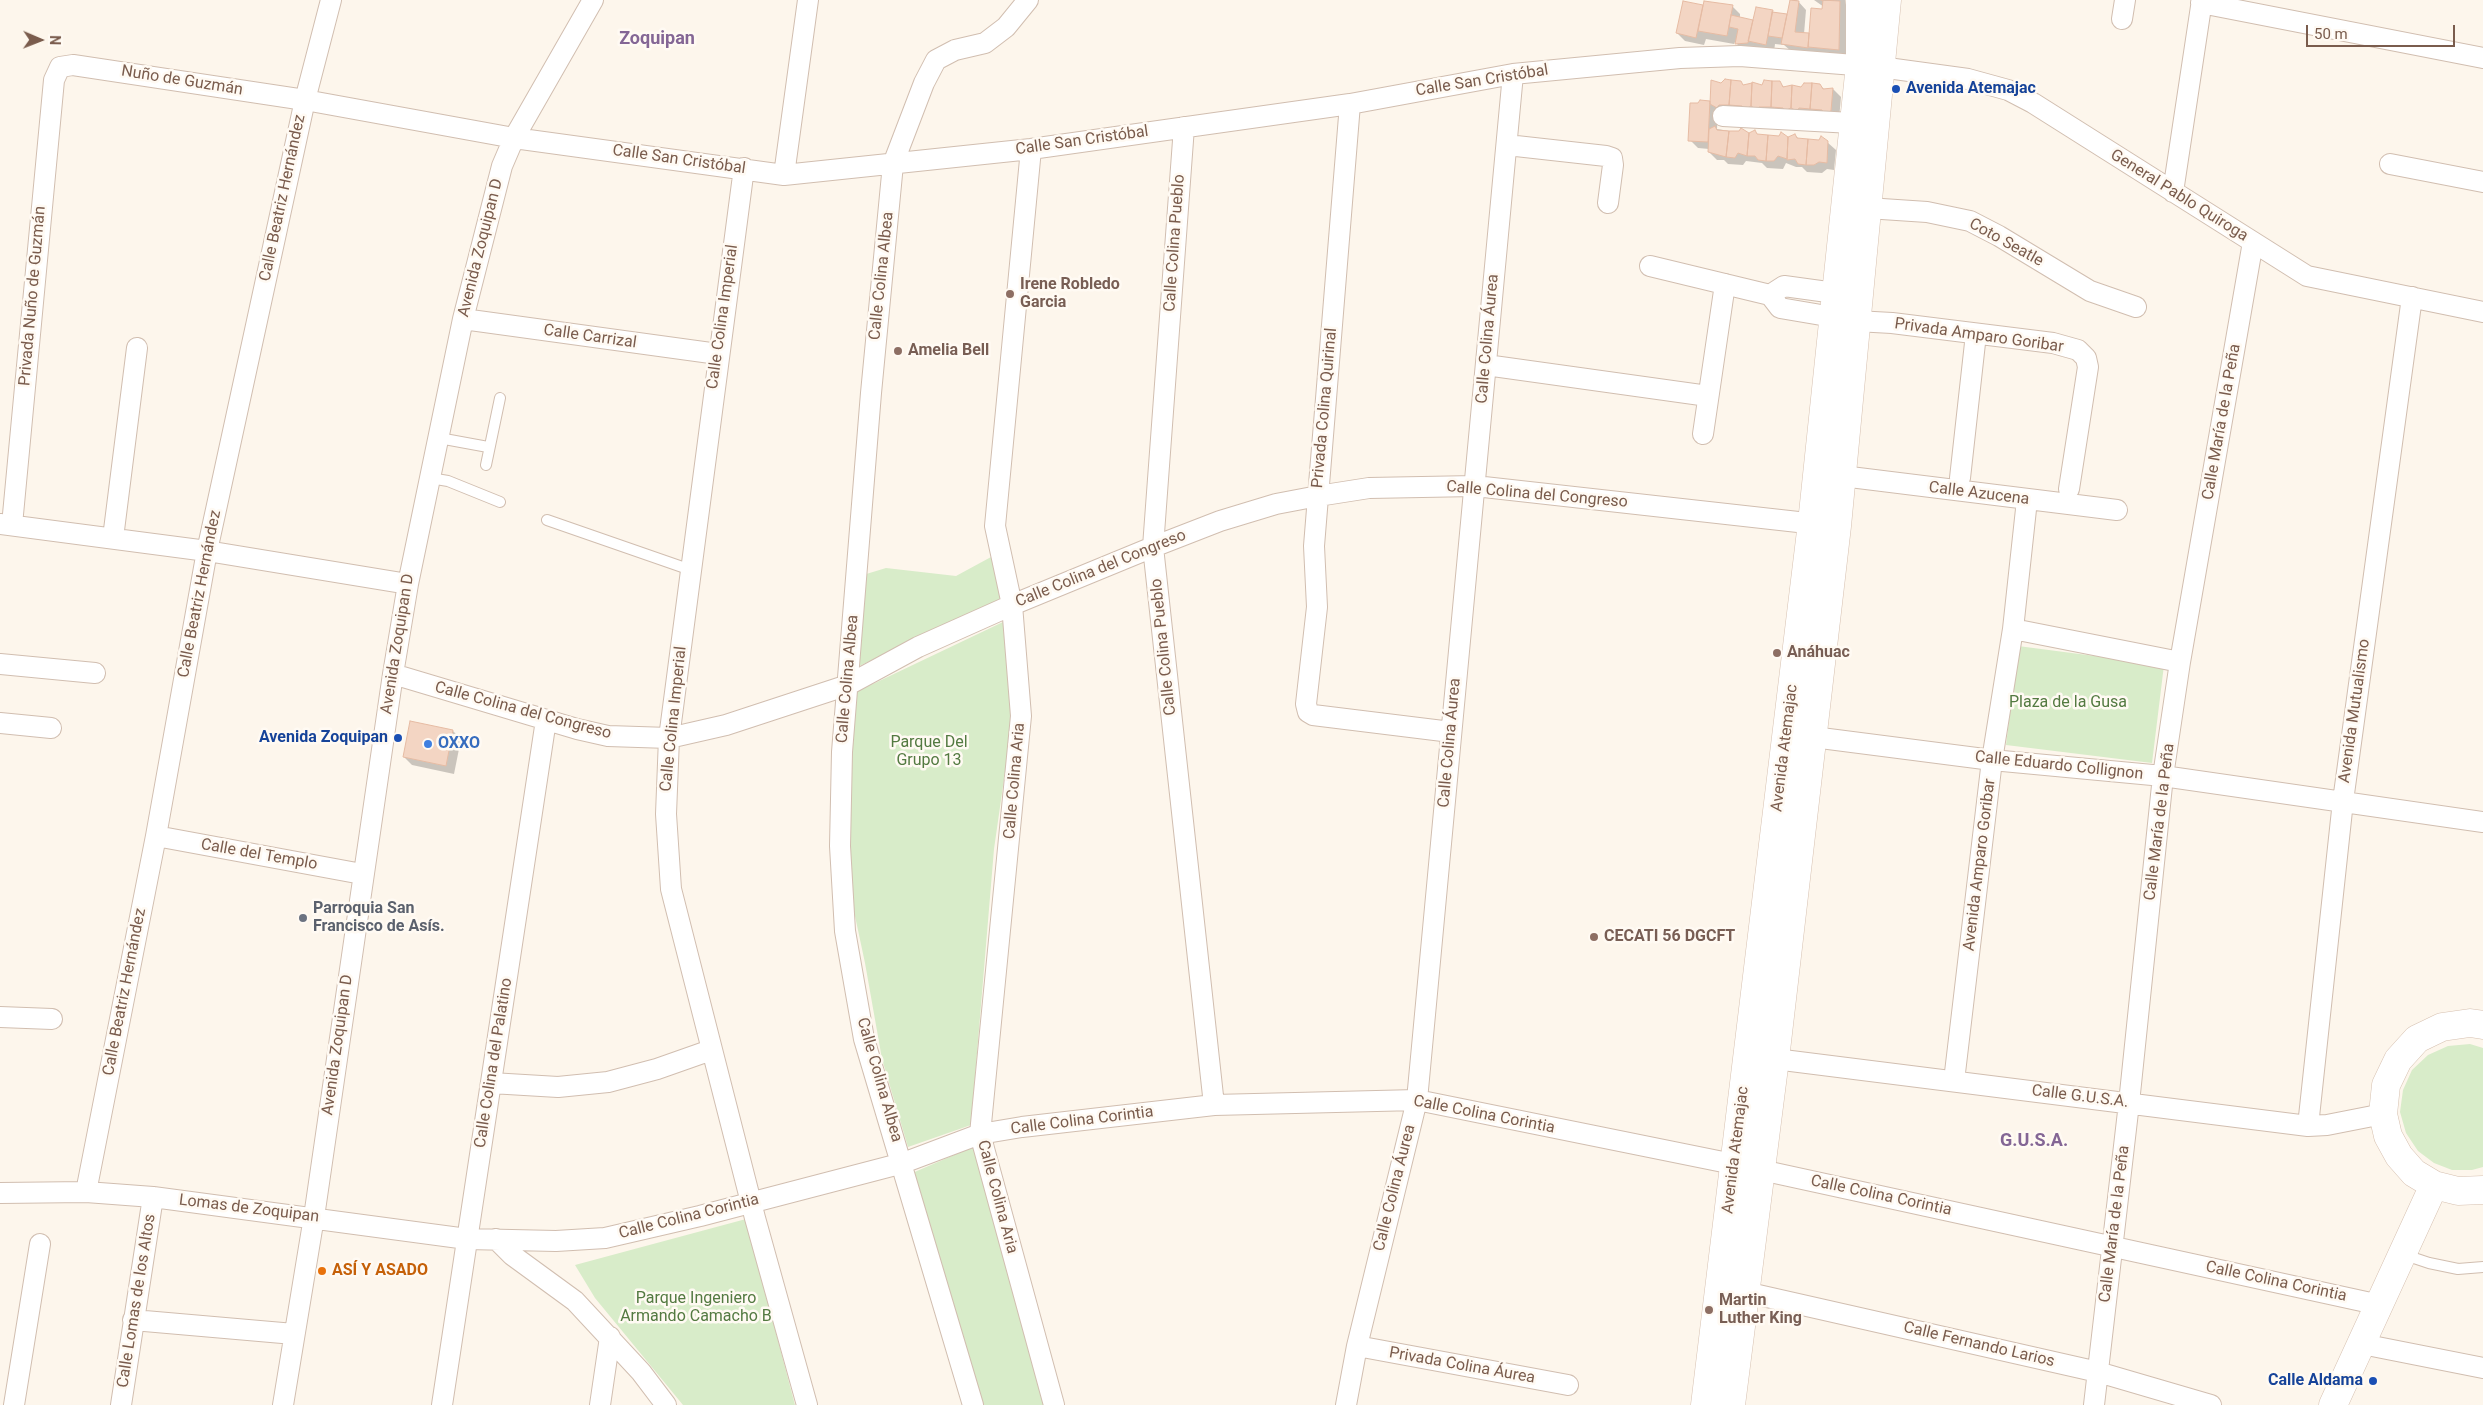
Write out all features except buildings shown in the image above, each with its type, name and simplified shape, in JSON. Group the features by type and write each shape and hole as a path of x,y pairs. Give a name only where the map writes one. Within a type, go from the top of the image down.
{"main road":[{"name":"Avenida Atemajac","path":"1705,1405 1734,1164 1824,524 1842,476 1841,310 1867,208 1870,66 1860,0"},
{"name":"Avenida Atemajac","path":"1731,1405 1775,1059 1813,737 1824,524 1841,310 1852,123 1870,66 1887,0"},
{"path":"2483,1026 2470,1023 2442,1027 2417,1039 2398,1060 2386,1085 2384,1114 2388,1136 2399,1156 2414,1173 2434,1184 2458,1191 2483,1190"},
{"path":"2333,1405 2434,1184"}],"street":[{"name":"Calle Beatriz Hernández","path":"86,1192 156,836 207,551 304,100 331,0"},
{"name":"Avenida Zoquipan D","path":"283,1405 314,1217 392,674 408,584 462,319 502,166 514,138 593,0"},
{"path":"784,175 808,0"},
{"name":"Calle Colina Albea","path":"973,1405 864,1039 846,931 840,846 842,752 870,403 893,164 924,83 936,60 954,50 985,43 1006,27 1028,0"},
{"path":"2173,192 2202,1 2483,58"},
{"name":"Calle San Cristóbal","path":"304,100 514,138 744,168 784,175 1031,149 1350,104 1514,74 1680,58 1740,56 1870,66"},
{"name":"Nuño de Guzmán","path":"60,67 73,64 304,100"},
{"name":"General Pablo Quiroga","path":"1870,66 1968,79 2008,90 2032,103 2307,276 2483,312"},
{"name":"Privada Nuño de Guzmán","path":"6,525 54,80 60,67"},
{"name":"Calle Colina Áurea","path":"1346,1405 1357,1346 1417,1100 1514,74"},
{"name":"Privada Colina Quirinal","path":"1350,104 1314,546 1317,607 1306,704 1308,712 1313,714 1451,732"},
{"path":"1722,116 1852,123"},
{"name":"Calle Colina Pueblo","path":"1184,127 1153,547 1214,1105"},
{"path":"1507,145 1612,158 1614,165 1608,203"},
{"name":"Calle Colina Aria","path":"1031,149 995,526 1012,605 1021,716 980,1134 1054,1405"},
{"path":"2390,164 2483,182"},
{"name":"Calle Colina Imperial","path":"744,168 718,354 669,738 666,814 671,889 711,1050 807,1405"},
{"name":"Coto Seatle","path":"1867,208 1927,212 1970,221 1999,236 2090,291 2136,307"},
{"name":"Calle María de la Peña","path":"2094,1405 2164,776 2180,662 2253,242"},
{"path":"1650,266 1725,284 1702,434"},
{"name":"Privada Amparo Goribar","path":"1725,284 1770,295 1784,286 1841,310 1892,323 2053,343 2078,350 2086,358 2088,367 2068,490"},
{"name":"Avenida Mutualismo","path":"2308,1126 2343,802 2412,298"},
{"name":"Calle Carrizal","path":"462,319 718,354"},
{"path":"1960,478 1976,334"},
{"path":"113,538 137,348"},
{"path":"1486,364 1708,396"},
{"name":"Calle Azucena","path":"1842,476 2117,510"},
{"name":"Calle Colina del Congreso","path":"392,674 546,720 608,736 669,738 726,725 848,685 918,647 1012,605 1153,547 1220,521 1276,504 1318,496 1369,488 1475,486 1824,524"},
{"name":"Avenida Amparo Goribar","path":"1954,1082 1992,760 2013,629 2027,500"},
{"path":"6,525 207,551 408,584"},
{"path":"2013,629 2180,662"},
{"path":"0,664 95,674"},
{"name":"Calle Colina del Palatino","path":"442,1405 546,720"},
{"path":"0,723 51,728"},
{"name":"Calle Eduardo Collignon","path":"1813,737 1992,760 2164,776 2483,822"},
{"name":"Calle del Templo","path":"156,836 362,874"},
{"path":"0,1017 52,1019"},
{"path":"491,1083 558,1086 608,1082 657,1069 711,1050"},
{"name":"Calle G.U.S.A.","path":"1775,1059 2308,1126 2327,1125 2384,1114"},
{"name":"Calle Colina Corintia","path":"496,1239 556,1241 605,1238 700,1216 751,1201 902,1163 980,1134 1022,1127 1214,1105 1417,1100 1734,1164 2380,1305"},
{"name":"Lomas de Zoquipan","path":"0,1193 86,1192 152,1197 314,1217 468,1239 496,1239"},
{"name":"Calle Lomas de los Altos","path":"121,1405 152,1197"},
{"path":"496,1239 512,1255 575,1301 610,1337 666,1405"},
{"path":"14,1405 40,1244"},
{"name":"Calle Fernando Larios","path":"1745,1292 2098,1372 2211,1405"},
{"path":"133,1320 294,1334"},
{"path":"600,1405 610,1337"},
{"path":"2362,1344 2483,1368"},
{"name":"Privada Colina Áurea","path":"1357,1346 1568,1385"}],"lane":[{"path":"486,465 488,447 500,398"},
{"path":"439,438 488,447"},
{"path":"430,478 448,481 500,502"},
{"path":"547,520 691,570"},
{"path":"2402,1254 2429,1263 2458,1269 2483,1267"}],"green space":[{"path":"991,557 1002,599 855,668 863,575 886,568 956,576"},
{"name":"Parque Del Grupo 13","path":"1003,622 1012,723 994,849 971,1125 908,1147 882,1059 849,888 849,804 854,693"},
{"name":"Plaza de la Gusa","path":"2018,646 2164,665 2152,763 2006,745"},
{"path":"2470,1044 2483,1048 2483,1167 2472,1170 2452,1170 2434,1163 2418,1151 2406,1133 2400,1112 2403,1090 2412,1070 2428,1055 2448,1046"},
{"path":"975,1146 1044,1405 977,1405 910,1174"},
{"name":"Parque Ingeniero Armando Camacho B","path":"746,1219 795,1405 683,1405 595,1298 575,1265"}],"place":[{"name":"Avenida Atemajac","path":"1896,89"},
{"name":"Irene Robledo Garcia","path":"1010,294"},
{"name":"Amelia Bell","path":"898,351"},
{"name":"Anáhuac","path":"1777,653"},
{"name":"Avenida Zoquipan","path":"398,738"},
{"name":"OXXO","path":"428,744"},
{"name":"Parroquia San Francisco de Asís.","path":"303,918"},
{"name":"CECATI 56 DGCFT","path":"1594,937"},
{"name":"ASÍ Y ASADO","path":"322,1271"},
{"name":"Martin Luther King","path":"1709,1310"},
{"name":"Calle Aldama","path":"2373,1381"}],"district":[{"name":"Zoquipan","path":"657,39"},
{"name":"G.U.S.A.","path":"2034,1141"}]}
